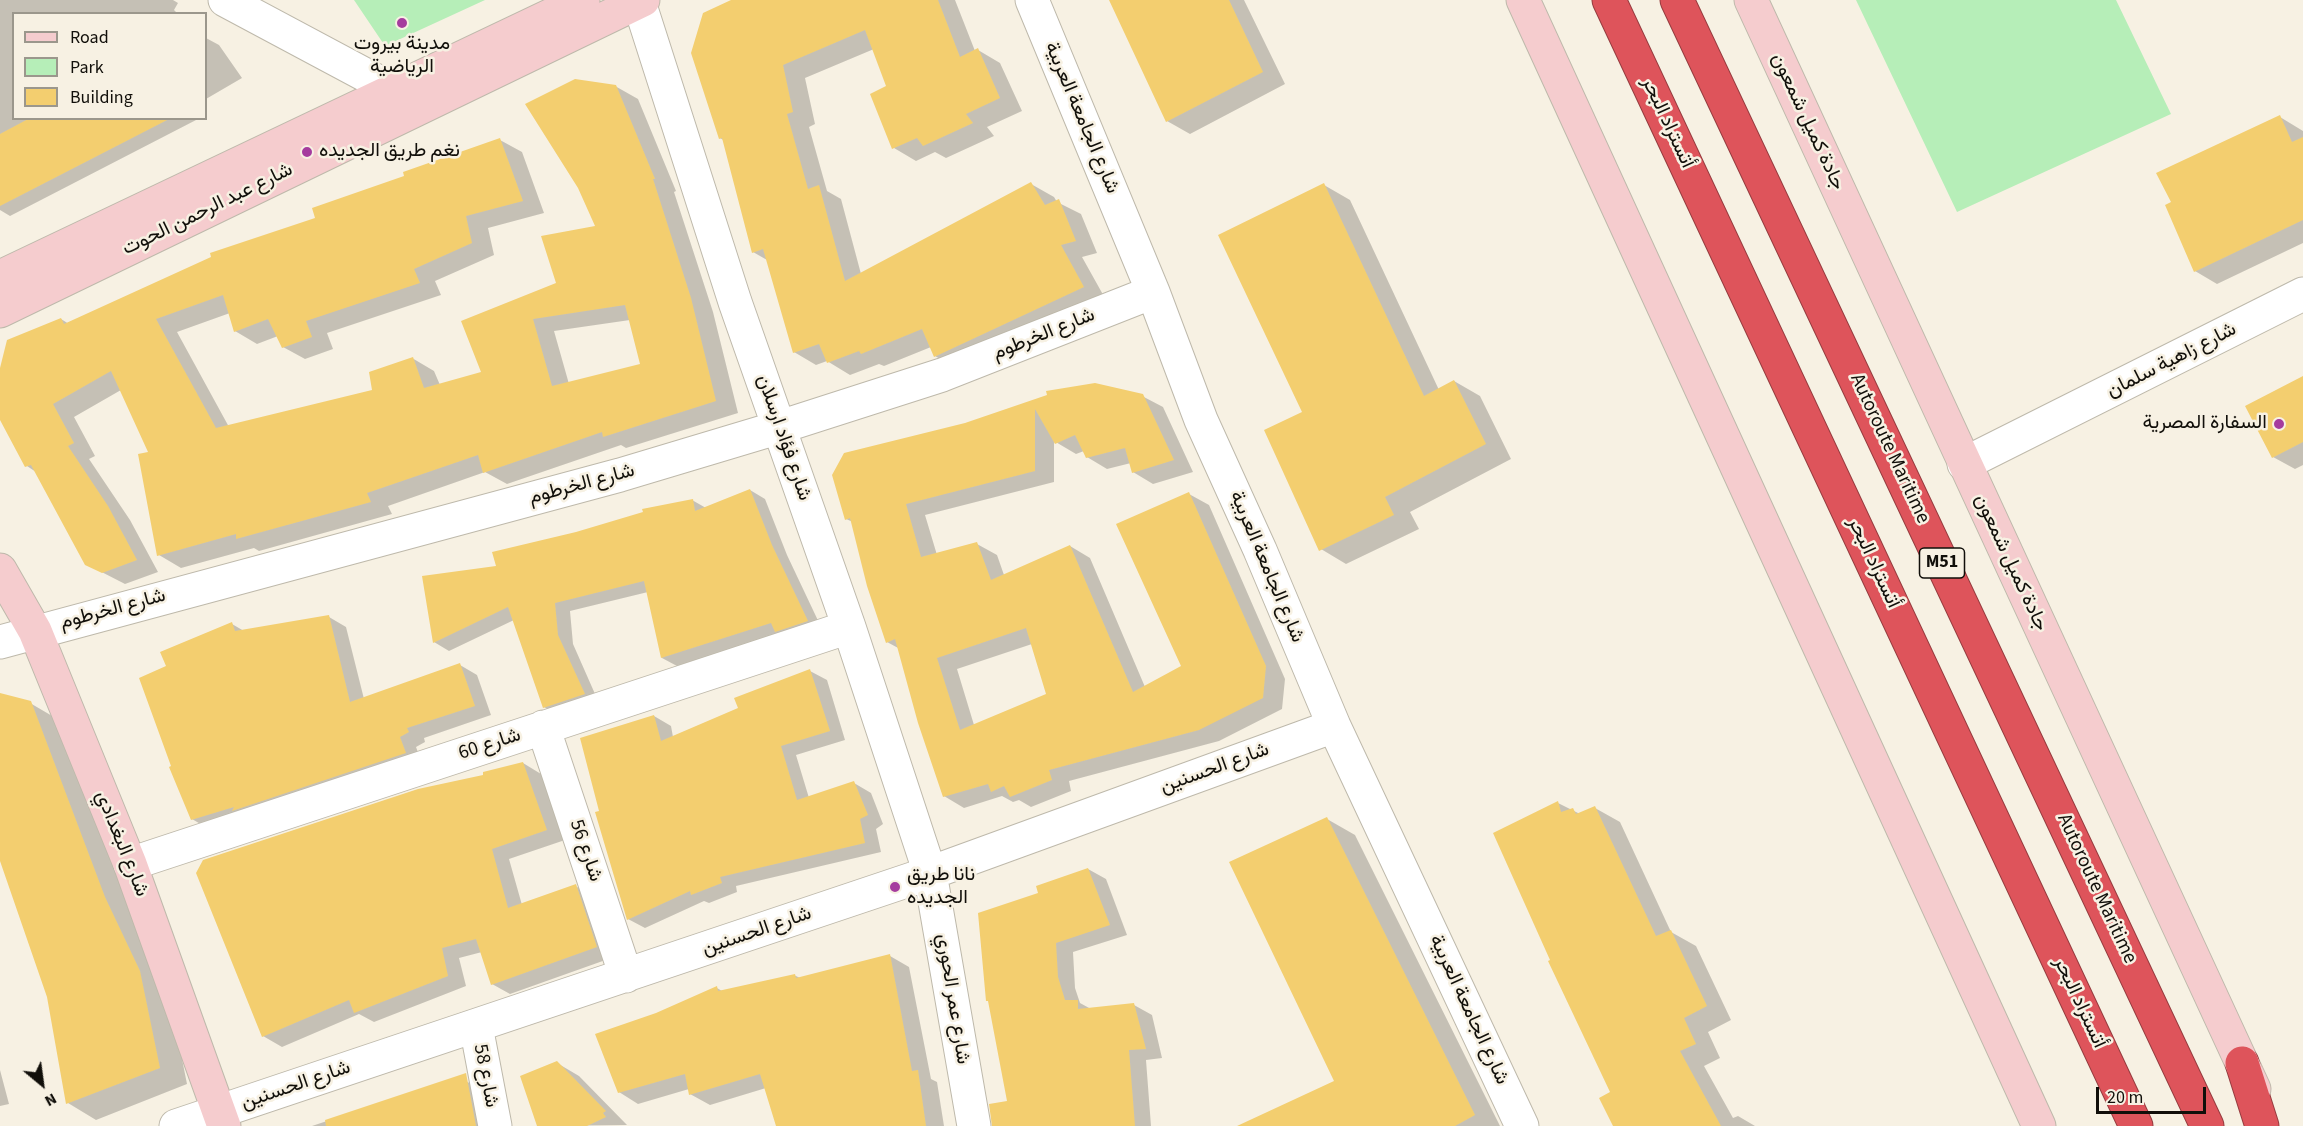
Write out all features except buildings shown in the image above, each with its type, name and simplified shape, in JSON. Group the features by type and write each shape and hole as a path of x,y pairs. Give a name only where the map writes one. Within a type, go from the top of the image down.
{"highway":[{"name":"أتستراد البحر","path":"1609,0 2136,1126"},
{"name":"Autoroute Maritime","path":"1677,0 2207,1126"},
{"path":"2242,1063 2262,1126"}],"main road":[{"name":"شارع عبد الرحمن الحوت","path":"0,277 583,0"},
{"path":"1523,0 2039,1126"},
{"name":"جادة كميل شمعون","path":"1751,0 2271,1126"},
{"name":"شارع عبد الرحمن الحوت","path":"0,311 641,1"},
{"name":"شارع البغدادي","path":"0,570 35,631 130,864 222,1119"}],"street":[{"path":"225,0 425,106"},
{"name":"شارع الجامعة العربية","path":"1032,0 1153,292 1201,420 1260,550 1334,726 1521,1126"},
{"name":"شارع فؤاد ارسلان","path":"641,1 735,302 849,627 930,873"},
{"name":"شارع الخرطوم","path":"0,642 620,475 780,428 942,375 1153,292"},
{"name":"شارع زاهية سلمان","path":"1964,464 2041,428 2303,294"},
{"name":"شارع 60","path":"130,864 849,627"},
{"name":"شارع الحسنين","path":"176,1126 222,1119 476,1026 930,873 1334,726"},
{"name":"شارع 56","path":"543,727 626,976"},
{"name":"شارع عمر الحوري","path":"930,873 974,1126"},
{"name":"شارع 58","path":"476,1026 495,1126"}],"green space":[{"name":"مدينة بيروت الرياضية","path":"354,0 485,0 385,46"},
{"path":"1856,0 2116,0 2171,114 1957,212"}],"place":[{"name":"مدينة بيروت الرياضية","path":"402,23"},
{"name":"نغم طريق الجديده","path":"307,152"},
{"name":"السفارة المصرية","path":"2279,424"},
{"name":"نانا طريق الجديده","path":"895,887"}]}
